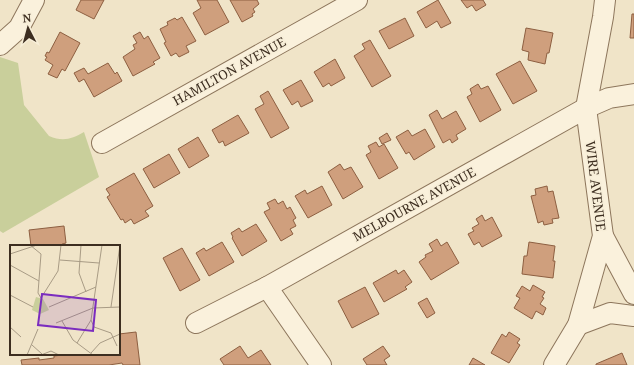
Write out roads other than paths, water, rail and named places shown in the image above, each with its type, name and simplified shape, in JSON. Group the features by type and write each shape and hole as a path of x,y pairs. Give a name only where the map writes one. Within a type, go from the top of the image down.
{"street":[{"path":"0,45 18,28 34,0"},
{"name":"HAMILTON AVENUE","path":"102,143 357,0"},
{"name":"WIRE AVENUE","path":"554,365 578,325 603,236 586,108 604,17 605,0"},
{"name":"MELBOURNE AVENUE","path":"196,323 267,287 586,108 609,98 634,94"},
{"path":"603,236 634,294"},
{"path":"267,287 321,365"},
{"path":"578,325 610,313 634,316"}]}
